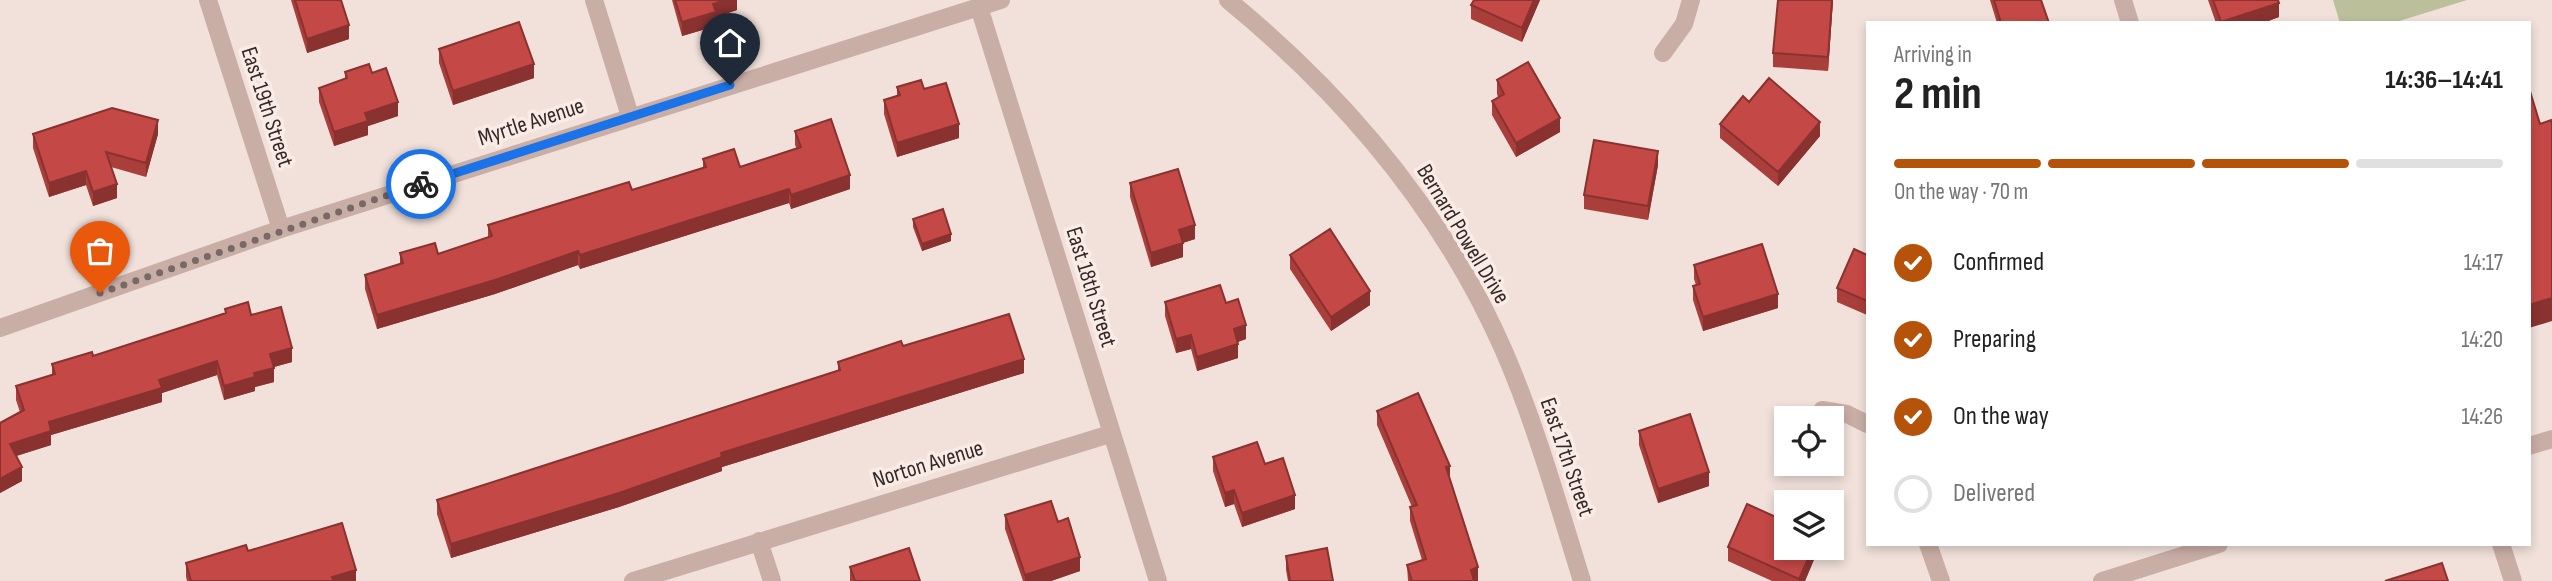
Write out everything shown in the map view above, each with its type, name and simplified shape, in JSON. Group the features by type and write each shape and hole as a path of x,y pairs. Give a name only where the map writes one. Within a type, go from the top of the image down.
{"street":[{"name":"East 19th Street","path":"208,0 281,229"},
{"path":"594,0 630,116"},
{"name":"Myrtle Avenue","path":"0,328 281,229 1001,0"},
{"name":"Bernard Powell Drive","path":"1228,0 1280,43 1360,124 1424,207 1503,349"},
{"path":"1662,53 1684,24 1691,0"},
{"path":"2123,0 2129,21"},
{"name":"East 18th Street","path":"979,7 1157,581"},
{"name":"East 17th Street","path":"1503,349 1536,433 1583,581"},
{"path":"1844,414 1866,424"},
{"name":"Norton Avenue","path":"633,581 1110,434"},
{"path":"2531,445 2552,439"},
{"path":"759,541 772,581"},
{"path":"1929,546 1941,581"},
{"path":"2102,581 2213,546"},
{"path":"2502,546 2513,581"}],"green space":[{"path":"2333,0 2467,0 2399,21 2339,21"}],"building":[{"path":"295,0 341,0 349,25 307,39"},
{"path":"675,0 725,0 713,4 716,12 682,22"},
{"path":"1474,0 1534,0 1522,28 1471,5"},
{"path":"1778,0 1832,0 1828,57 1773,53"},
{"path":"1994,0 2041,0 2048,21 2000,21"},
{"path":"2213,0 2278,0 2279,3 2221,21"},
{"path":"519,22 534,64 453,91 439,49"},
{"path":"1528,62 1560,118 1516,143 1492,101 1504,94 1497,80"},
{"path":"369,64 372,73 386,68 398,102 365,113 368,121 334,132 319,88 347,78 345,72"},
{"path":"1769,78 1820,122 1778,172 1720,124 1743,96 1749,102"},
{"path":"921,80 924,89 946,83 959,124 897,143 884,100 900,95 897,87"},
{"path":"2531,95 2540,124 2551,120 2552,124 2552,298 2531,304"},
{"path":"112,108 158,120 146,163 106,152 117,184 93,192 86,171 49,183 33,134"},
{"path":"831,119 850,175 791,195 789,189 580,255 578,251 495,280 377,315 365,275 403,263 400,253 435,243 438,254 492,236 488,225 629,182 632,190 706,167 703,159 734,149 740,167 801,147 795,131"},
{"path":"1594,140 1658,151 1648,206 1584,195"},
{"path":"1178,169 1195,225 1179,230 1183,243 1151,253 1130,183"},
{"path":"943,209 951,234 922,244 913,219"},
{"path":"1330,229 1370,291 1331,317 1290,255"},
{"path":"1762,244 1778,294 1703,317 1693,286 1700,284 1694,265"},
{"path":"1854,249 1866,255 1866,301 1837,288"},
{"path":"1220,285 1226,303 1238,299 1246,325 1234,329 1238,344 1197,357 1191,335 1176,339 1165,302"},
{"path":"248,302 251,315 281,307 292,348 270,354 274,368 224,386 217,361 159,380 162,388 49,422 51,431 10,444 22,467 0,479 0,423 24,410 16,386 55,374 52,364 92,352 93,356 226,313 225,309"},
{"path":"1009,314 1024,359 721,453 722,457 619,493 451,544 437,500 840,370 838,362 901,341 903,346"},
{"path":"1418,393 1450,466 1446,467 1478,567 1471,570 1474,581 1412,581 1407,565 1426,559 1410,507 1417,505 1377,411"},
{"path":"1690,414 1709,472 1658,489 1639,431"},
{"path":"1257,442 1265,464 1283,458 1295,495 1242,513 1234,490 1225,493 1213,457"},
{"path":"1051,501 1058,522 1068,518 1080,557 1025,575 1005,515"},
{"path":"1747,504 1774,516 1774,560 1808,560 1799,579 1728,547"},
{"path":"342,523 356,570 332,577 334,581 191,581 186,563 246,545 248,551"},
{"path":"909,548 920,581 855,581 850,567"},
{"path":"1327,548 1333,581 1290,581 1286,556"},
{"path":"2442,563 2448,581 2385,581"}],"way so far":[{"path":"100,293 281,229 421,184"}],"route":[{"path":"421,184 730,85"}]}
